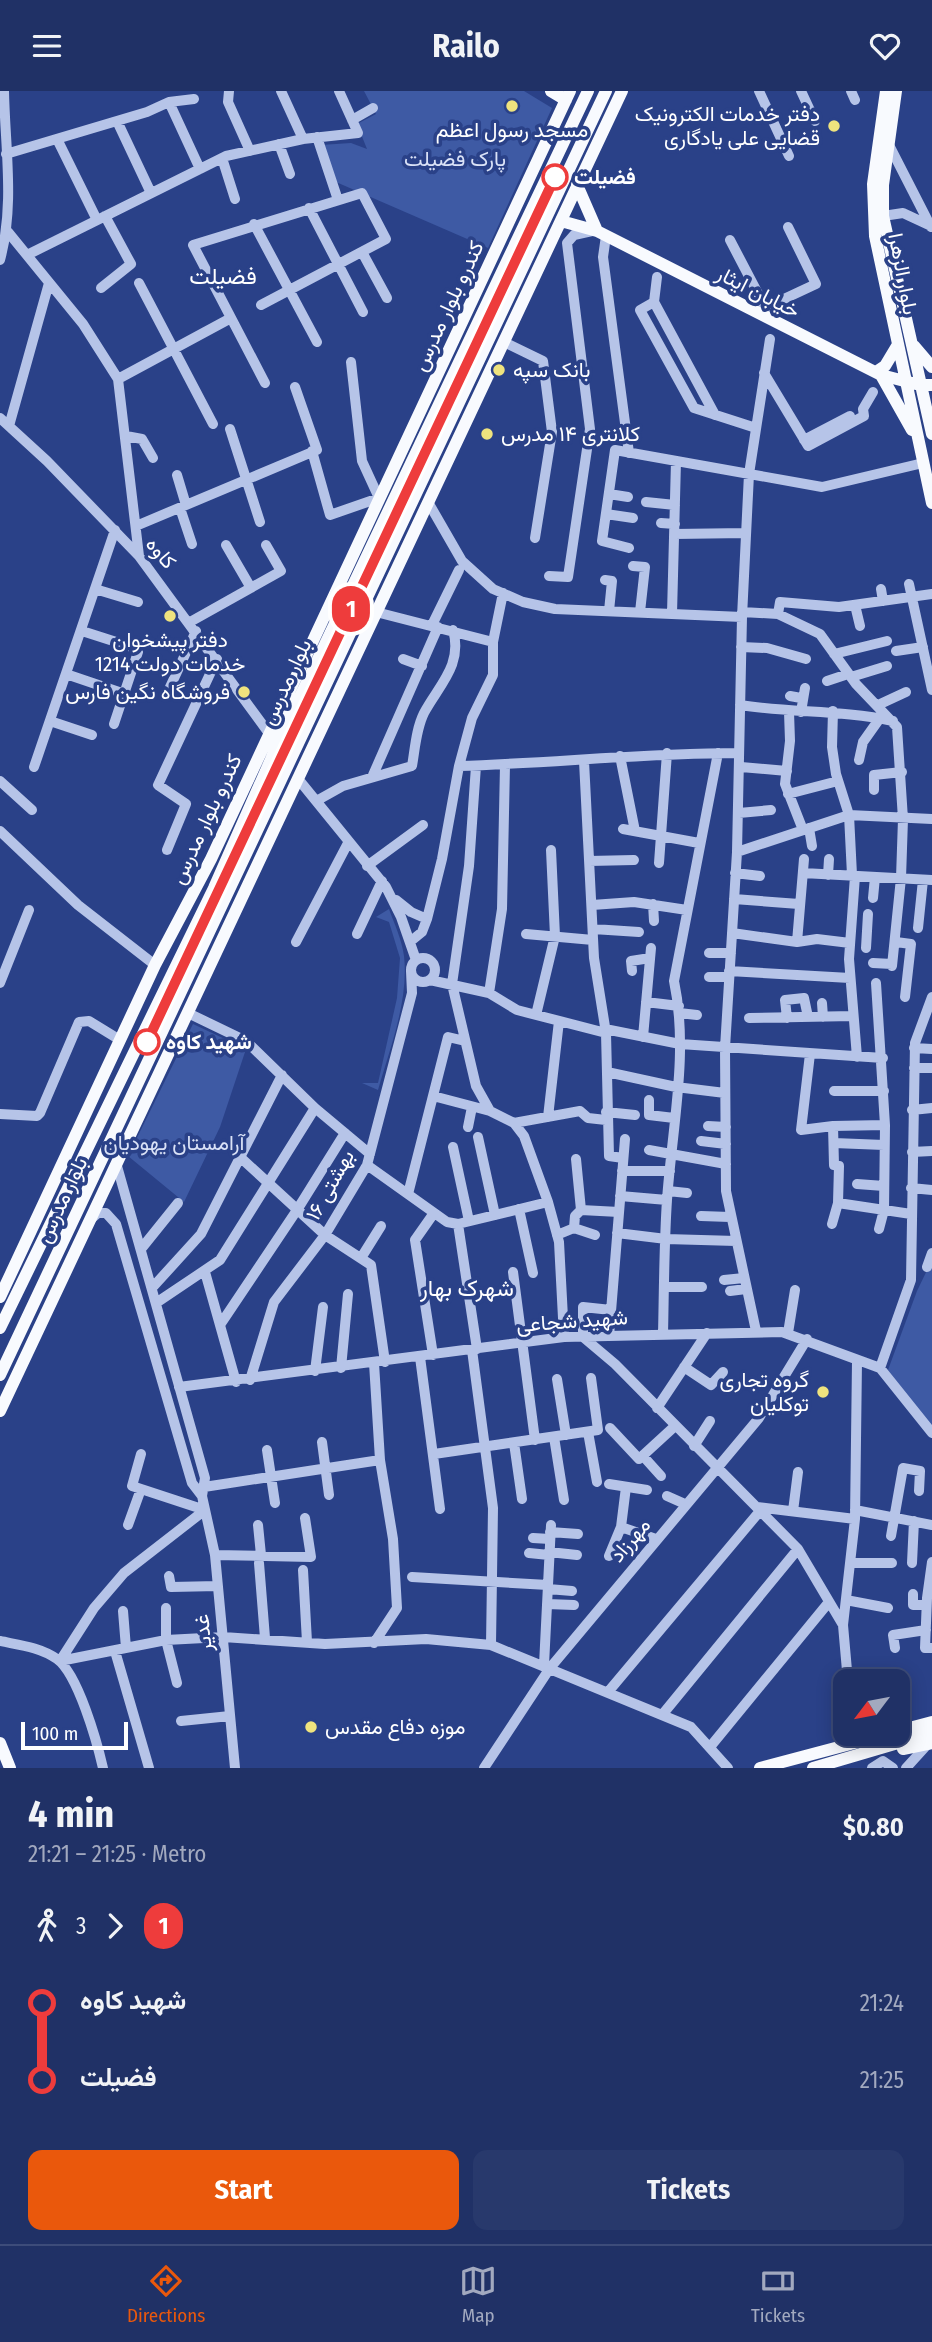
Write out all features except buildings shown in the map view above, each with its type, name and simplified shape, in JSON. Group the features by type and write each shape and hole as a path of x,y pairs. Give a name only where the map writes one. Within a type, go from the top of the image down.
{"main road":[{"path":"545,180 566,101 551,91"},
{"name":"بلوار مدرس","path":"0,1328 213,890 357,578 588,91"},
{"name":"بلوار مدرس","path":"0,1375 287,772 606,91"},
{"path":"0,1411 188,1017 622,91"},
{"name":"بلوار الزهرا","path":"886,91 872,205 875,236 932,503"},
{"name":"بلوار الزهرا","path":"896,91 883,185 883,216 910,339 923,381 931,428"},
{"name":"کندرو بلوار مدرس","path":"0,1298 155,965 211,859 268,732 566,101"},
{"path":"577,185 599,233"},
{"name":"خیابان ایثار","path":"561,221 599,233 761,311 879,374 923,381"},
{"path":"481,281 512,250"},
{"path":"910,339 932,369 923,381"},
{"path":"897,345 892,358 879,374 919,443"},
{"path":"931,428 932,408"},
{"path":"387,481 425,434"},
{"path":"416,493 440,476"},
{"path":"357,578 373,586"},
{"path":"287,772 299,780"},
{"path":"189,901 213,890 211,859"},
{"path":"218,918 225,938"},
{"path":"207,941 225,938"},
{"path":"188,1017 180,997 202,987"},
{"path":"139,1118 147,1063"},
{"path":"0,1298 36,1252"},
{"path":"33,1308 70,1265"},
{"path":"910,1727 932,1716"},
{"path":"910,1728 932,1723"},
{"path":"813,1768 838,1766 875,1750 930,1740"},
{"path":"0,1743 10,1768"},
{"path":"760,1768 833,1745"}],"street":[{"path":"0,260 8,232 5,197 6,154 2,124 4,91"},
{"path":"229,91 228,102 250,151"},
{"path":"281,91 303,139"},
{"path":"27,255 222,158 303,139 358,133 339,91"},
{"path":"759,91 789,156"},
{"path":"801,91 815,121"},
{"path":"6,154 117,121 169,102 194,99"},
{"path":"169,102 200,169"},
{"path":"352,120 373,109"},
{"path":"117,121 151,193"},
{"path":"317,137 338,200"},
{"path":"57,139 101,218 131,264 101,288"},
{"path":"888,143 932,227"},
{"path":"279,144 290,174"},
{"path":"222,158 235,199"},
{"path":"261,305 386,239 362,193 254,224 193,245 265,383"},
{"path":"309,208 363,312"},
{"path":"883,216 902,213 932,227"},
{"path":"254,224 317,342"},
{"path":"730,240 761,311 816,284 789,227"},
{"path":"8,232 83,324 118,379 139,556"},
{"path":"549,576 568,577 590,429 567,243 574,235 599,233 629,453"},
{"path":"551,243 567,243"},
{"path":"362,252 387,297"},
{"path":"657,277 654,302 715,415"},
{"path":"9,426 49,283"},
{"path":"139,283 213,424"},
{"path":"654,302 640,310 694,408 756,428"},
{"path":"118,379 231,318"},
{"path":"756,1331 730,1217 726,1164 725,1048 741,767 741,647 749,474 770,339"},
{"path":"504,342 543,361 552,432 535,538"},
{"path":"295,387 330,515 379,498 362,461 351,362"},
{"path":"764,373 804,440 863,409 873,392"},
{"name":"کاوه","path":"0,418 139,556 193,626 268,732"},
{"path":"230,429 260,523"},
{"path":"126,436 142,439 153,459"},
{"path":"136,526 314,450"},
{"path":"629,548 602,541 615,450 822,487 923,463"},
{"path":"672,614 677,461"},
{"path":"177,475 192,544"},
{"path":"609,494 628,497"},
{"path":"428,502 462,561 493,589 523,602 555,609 672,614 778,614 820,634 850,676 893,721 900,743 903,819 896,942 892,965 873,963"},
{"path":"646,502 675,505"},
{"path":"606,515 633,518"},
{"path":"661,523 675,529 746,533"},
{"path":"34,767 115,530"},
{"path":"170,687 193,626 281,571 265,544"},
{"path":"226,545 251,588"},
{"path":"633,566 645,567 640,612"},
{"path":"373,775 422,666 435,626 459,571"},
{"path":"605,580 612,581 609,611"},
{"path":"909,584 923,647 929,659 932,690"},
{"path":"95,589 138,602"},
{"path":"881,589 883,601"},
{"path":"411,941 422,932 427,919 442,859 459,766 472,718 493,675 493,642 503,593"},
{"path":"778,614 780,602 839,607 859,600 883,601 932,594"},
{"path":"859,600 860,626"},
{"path":"376,611 493,642"},
{"path":"318,800 342,786 373,775 412,767 419,725 454,663 457,642 453,630"},
{"path":"82,631 137,650 114,724"},
{"path":"834,654 887,641"},
{"path":"741,647 767,648 806,659"},
{"path":"896,651 923,647"},
{"path":"167,850 187,804 158,785 217,659"},
{"path":"403,659 422,666"},
{"path":"827,681 887,666"},
{"path":"66,674 122,693"},
{"path":"878,705 906,692"},
{"path":"790,696 803,693 800,712"},
{"path":"740,705 789,712 833,711 893,721"},
{"path":"833,711 832,747 838,781 849,815 853,876 849,959 857,1056"},
{"path":"789,712 790,741 785,785 812,846"},
{"path":"859,760 863,741 880,718"},
{"path":"50,721 92,735"},
{"path":"790,741 802,743"},
{"path":"459,766 584,761 667,753 739,753"},
{"path":"659,863 663,838 667,753"},
{"path":"663,1335 668,1195 680,1044 679,1010 674,981 718,753"},
{"path":"620,756 635,831"},
{"path":"584,761 593,935 605,1031 609,1156 624,1158"},
{"path":"489,993 502,909 505,765"},
{"path":"476,766 469,866 450,983 476,1086 490,1111"},
{"path":"741,767 787,771"},
{"path":"874,790 874,775 902,772"},
{"path":"299,780 318,800 348,843 390,894 411,941 416,960 411,971 412,993"},
{"path":"0,781 32,810"},
{"path":"788,794 838,781"},
{"path":"738,813 771,810"},
{"path":"737,852 849,815 932,819"},
{"path":"367,866 423,825"},
{"path":"623,829 699,843"},
{"path":"0,831 78,905 155,965"},
{"path":"787,848 788,835"},
{"path":"773,854 774,840"},
{"path":"296,942 348,843"},
{"path":"536,1015 555,936 551,850"},
{"path":"797,942 804,859"},
{"path":"828,875 829,859"},
{"path":"589,861 634,860"},
{"path":"735,873 760,876"},
{"path":"803,873 928,880 918,928"},
{"path":"873,898 875,877"},
{"path":"357,934 382,881"},
{"path":"390,894 402,906 427,919"},
{"path":"734,899 799,904"},
{"path":"592,905 653,904 687,910"},
{"path":"653,904 654,921"},
{"path":"0,983 29,909"},
{"path":"866,949 868,914"},
{"path":"851,928 866,929"},
{"path":"526,934 555,936 639,932"},
{"path":"732,933 797,942 817,939 850,943"},
{"path":"896,942 911,944 905,997"},
{"path":"632,971 631,961 650,953 643,1037"},
{"path":"709,953 730,953"},
{"path":"416,960 428,959 450,983"},
{"path":"412,993 435,969"},
{"path":"411,971 415,979 450,983 489,993 517,1010 605,1031 680,1044 883,1058"},
{"path":"709,977 729,974 850,978"},
{"path":"876,983 883,1058 885,1125 884,1210 879,1229"},
{"name":"۱۶ بهشتی","path":"250,1380 274,1302 325,1235 368,1159 412,993"},
{"path":"932,997 927,1021 914,1048 911,1280 880,1368 932,1433"},
{"path":"787,1017 785,1000 804,998 808,1017"},
{"path":"646,1002 697,1015"},
{"path":"822,1003 823,1017"},
{"path":"750,1018 853,1016"},
{"path":"188,1017 246,1041 315,1108 345,1133 368,1159 408,1194 447,1222 463,1223 548,1202"},
{"path":"0,1114 37,1116 79,1023 89,1021 120,1040"},
{"path":"548,1117 559,1021"},
{"path":"408,1194 448,1037 465,1041"},
{"path":"914,1048 932,1049"},
{"path":"810,1054 801,1131 833,1126 885,1125"},
{"path":"914,1068 932,1069"},
{"path":"607,1072 677,1087 725,1093"},
{"path":"152,1288 201,1234 282,1075"},
{"path":"834,1091 884,1091"},
{"path":"433,1097 490,1111 514,1123 523,1136 548,1202 557,1235 564,1337"},
{"path":"649,1100 649,1115 674,1118"},
{"path":"468,1127 472,1107"},
{"path":"156,1304 220,1260 315,1108"},
{"path":"912,1110 932,1108"},
{"path":"514,1123 580,1111 588,1118 635,1115"},
{"path":"708,1126 726,1127"},
{"path":"832,1224 838,1203 839,1166 834,1165 833,1126"},
{"path":"220,1325 345,1133"},
{"path":"478,1137 495,1215"},
{"path":"609,1336 625,1139"},
{"path":"701,1141 726,1145"},
{"path":"834,1143 884,1145"},
{"path":"453,1147 493,1508 491,1645"},
{"path":"649,1150 726,1164"},
{"path":"912,1151 932,1151"},
{"path":"240,1157 325,1235 370,1265 386,1362"},
{"path":"576,1159 581,1210"},
{"path":"117,1166 205,1478 203,1491"},
{"path":"622,1171 670,1171"},
{"path":"857,1184 884,1186"},
{"path":"911,1188 932,1190"},
{"path":"620,1196 687,1193"},
{"path":"141,1249 178,1203"},
{"path":"838,1203 911,1214"},
{"path":"519,1209 533,1273"},
{"path":"574,1228 575,1216 581,1210 619,1212"},
{"path":"90,1220 98,1213 106,1213 116,1224 122,1239 192,1483 203,1491 380,1460"},
{"path":"433,1355 415,1240 434,1213"},
{"path":"701,1216 730,1217"},
{"path":"361,1258 382,1226"},
{"path":"557,1235 574,1228 594,1235"},
{"path":"122,1239 128,1231 136,1235"},
{"path":"617,1233 666,1239 736,1241"},
{"path":"927,1267 932,1253"},
{"path":"205,1272 236,1382"},
{"path":"513,1272 535,1440"},
{"path":"724,1280 744,1278"},
{"path":"664,1287 702,1287"},
{"path":"730,1291 746,1289"},
{"path":"788,1333 795,1290"},
{"path":"341,1368 348,1294"},
{"path":"593,1308 599,1297"},
{"path":"315,1371 323,1307"},
{"path":"611,1310 583,1307 583,1337 615,1364 798,1549 843,1625"},
{"name":"شهید شجاعی","path":"179,1387 236,1382 564,1337 756,1331 788,1333 880,1368"},
{"path":"657,1408 707,1333"},
{"name":"مهرزاد","path":"484,1768 547,1667 758,1418 807,1339"},
{"path":"420,1357 440,1509"},
{"path":"847,1669 843,1625 855,1514 858,1361"},
{"path":"374,1363 380,1460 393,1539 397,1608 374,1643"},
{"path":"684,1367 711,1385 723,1372"},
{"path":"434,1454 598,1430 591,1378"},
{"path":"557,1379 564,1500"},
{"path":"694,1446 710,1421"},
{"path":"610,1428 639,1459 676,1426"},
{"path":"588,1432 597,1482"},
{"path":"322,1443 329,1495"},
{"path":"514,1443 522,1499"},
{"path":"267,1450 275,1503"},
{"path":"141,1454 132,1486 205,1510"},
{"path":"643,1456 661,1476"},
{"path":"891,1536 903,1468 920,1471 919,1491"},
{"path":"793,1511 798,1472"},
{"path":"609,1483 647,1490"},
{"path":"609,1556 621,1527 626,1487"},
{"path":"128,1525 141,1489"},
{"name":"غدیر","path":"203,1491 215,1555 235,1768"},
{"path":"667,1496 685,1504"},
{"path":"610,1507 623,1510"},
{"path":"758,1509 895,1517 932,1525"},
{"path":"608,1692 758,1509"},
{"path":"60,1661 94,1608 124,1573 205,1510"},
{"path":"215,1555 260,1559 310,1557 305,1518"},
{"path":"912,1563 914,1521"},
{"path":"258,1525 265,1638"},
{"path":"621,1527 656,1539"},
{"path":"547,1667 550,1532"},
{"path":"533,1538 550,1532 578,1534"},
{"path":"662,1715 798,1549"},
{"path":"529,1553 577,1555"},
{"path":"850,1563 892,1563"},
{"path":"929,1648 926,1605 932,1565"},
{"path":"303,1570 307,1642"},
{"path":"169,1576 171,1587 218,1586"},
{"path":"412,1577 572,1591"},
{"path":"913,1594 914,1605 926,1605"},
{"path":"846,1600 888,1608"},
{"path":"710,1747 829,1602"},
{"path":"547,1604 574,1605"},
{"path":"166,1608 166,1640 177,1683"},
{"path":"123,1611 120,1650 149,1768"},
{"path":"895,1648 893,1635 926,1630"},
{"path":"60,1661 166,1640 223,1637 374,1643 426,1639 491,1645 691,1727 728,1768"},
{"path":"0,1641 36,1649 60,1661 79,1695 103,1768"},
{"path":"181,1721 230,1716"},
{"path":"906,1768 930,1740"},
{"path":"872,1768 883,1761 893,1768"}],"green space":[{"name":"پارک فضیلت","path":"364,91 524,91 552,108 488,248 336,182 321,145 351,143 367,149 357,124 376,114"},
{"path":"389,909 402,944 404,990 378,1090 362,1083 378,1083 397,998 400,958 389,922 376,917"},
{"name":"آرامستان یهودیان","path":"193,1024 246,1049 220,1127 184,1202 128,1156"},
{"path":"932,1260 932,1428 888,1370 917,1291"}],"metro line":[{"name":"1","path":"147,1042 555,177"}],"place":[{"name":"مسجد رسول اعظم","path":"512,106"},
{"name":"دفتر خدمات الکترونیک قضایی علی یادگاری","path":"834,126"},
{"name":"فضیلت","path":"555,177"},
{"name":"بانک سپه","path":"499,370"},
{"name":"کلانتری ۱۴ مدرس","path":"487,434"},
{"name":"دفتر پیشخوان خدمات دولت 1214","path":"170,616"},
{"name":"فروشگاه نگین فارس","path":"244,692"},
{"name":"شهید کاوه","path":"147,1042"},
{"name":"گروه تجاری توکلیان","path":"823,1392"},
{"name":"موزه دفاع مقدس","path":"311,1727"}],"district":[{"name":"فضیلت","path":"223,276"},
{"name":"شهرک بهار","path":"467,1288"}]}
